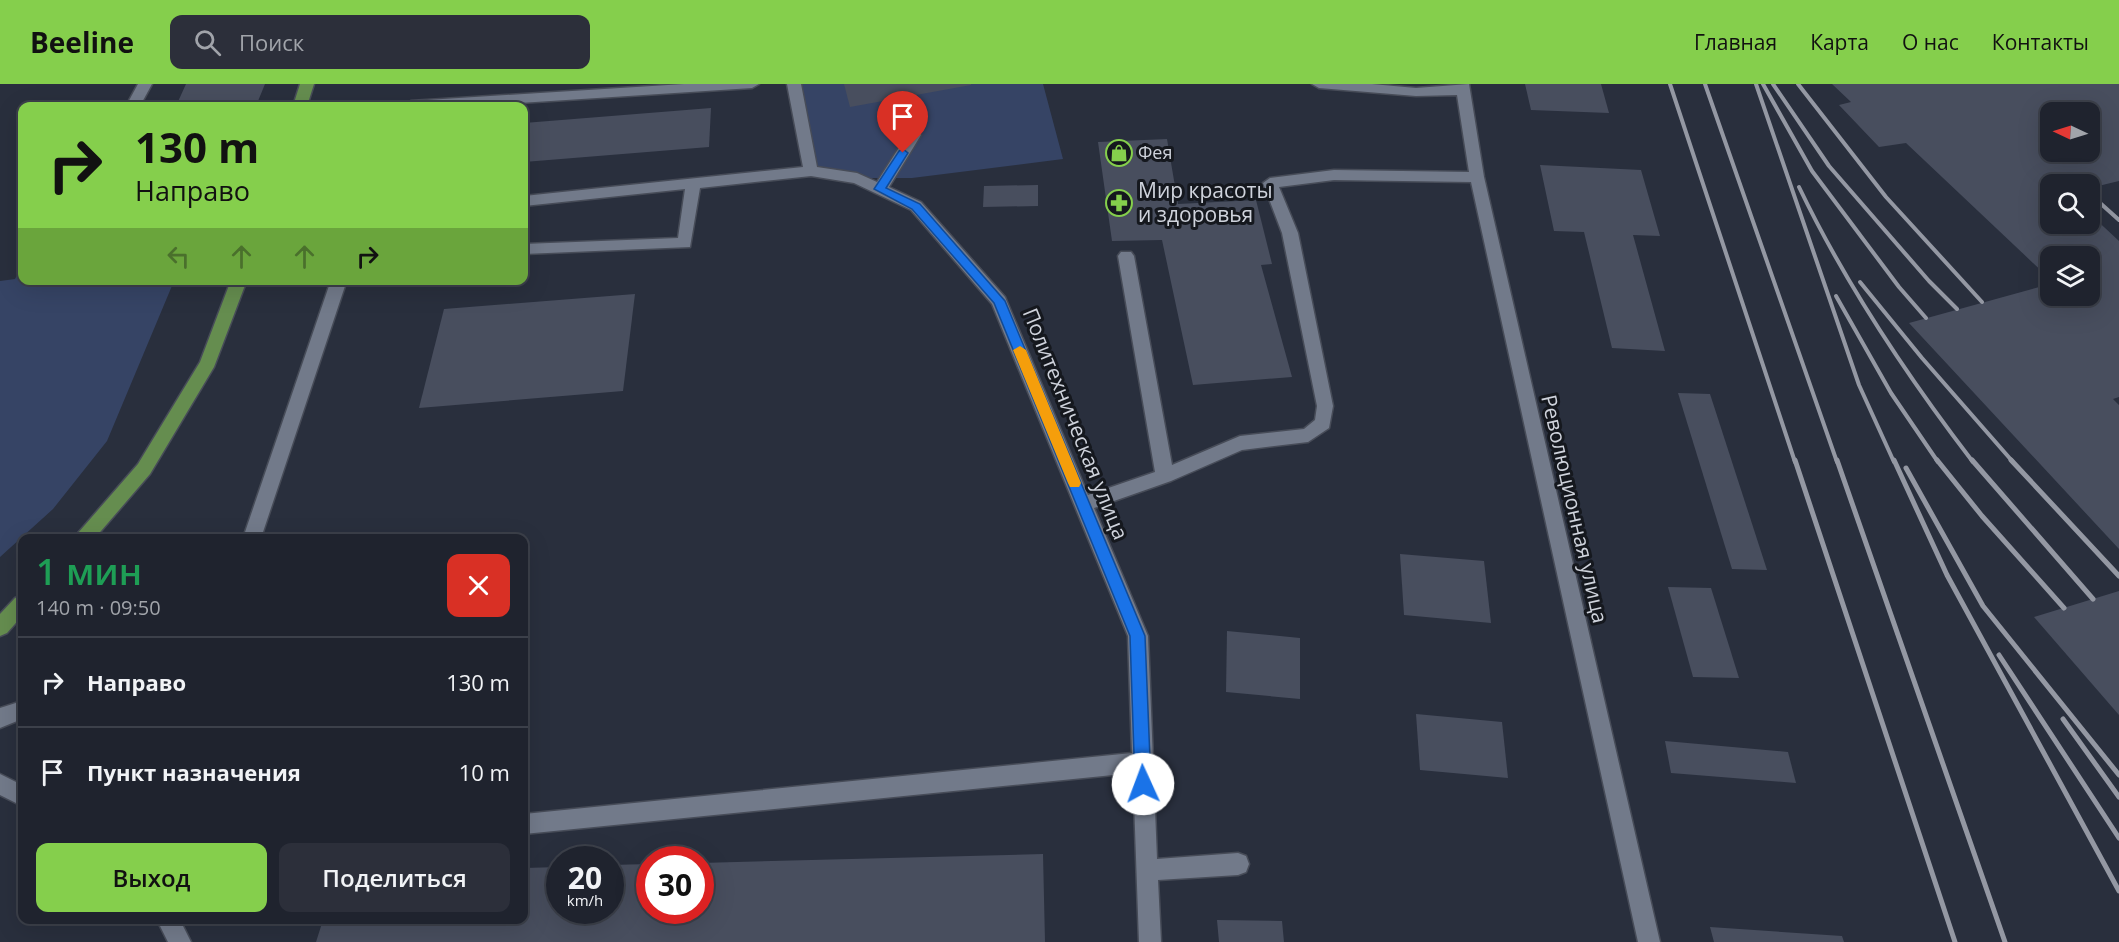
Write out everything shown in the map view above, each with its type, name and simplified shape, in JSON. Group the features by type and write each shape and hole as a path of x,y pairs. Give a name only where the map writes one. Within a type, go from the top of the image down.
{"main road":[{"path":"301,102 307,84"},
{"path":"87,534 144,469 208,363 237,285"},
{"path":"0,627 18,608"}],"street":[{"path":"135,102 145,84"},
{"path":"473,102 752,84"},
{"path":"794,84 811,171"},
{"path":"1319,84 1416,92 1462,87"},
{"name":"Революционная улица","path":"1462,87 1477,177 1649,942"},
{"path":"880,189 914,135"},
{"name":"Политехническая улица","path":"528,201 811,171 857,178 916,207 999,301 1138,636 1150,942"},
{"path":"1083,504 1165,476 1240,443 1308,435 1323,423 1325,406 1290,232 1270,183 1334,175 1477,177"},
{"path":"528,249 685,243 693,183"},
{"path":"1126,256 1165,476"},
{"path":"253,534 337,285"},
{"path":"0,719 18,711"},
{"path":"528,824 1143,762"},
{"path":"0,783 18,794"},
{"path":"1147,870 1238,864"},
{"path":"170,924 180,942"}],"shaded area":[{"path":"794,84 1043,84 1063,159 912,178 857,178 811,171"},
{"path":"18,273 18,285 172,285 107,441 53,509 25,534 18,534 18,541 0,557 0,281 15,279"}],"building":[{"path":"186,84 265,84 258,102 178,102"},
{"path":"844,84 971,84 971,85 850,107"},
{"path":"1525,84 1601,84 1609,113 1531,110"},
{"path":"1832,84 2119,84 2119,181 2100,186 2100,174 2040,174 2040,234 2100,234 2100,223 2119,241 2119,397 2113,399 2119,405 2119,549 1909,323 2040,287 2040,306 2100,306 2100,246 2040,246 2040,270 1906,143 1879,147 1839,105 1851,102"},
{"path":"711,108 709,147 528,162 528,123"},
{"path":"1167,139 1178,204 1256,200 1272,264 1261,265 1292,377 1193,385 1162,240 1112,241 1098,142"},
{"path":"1540,165 1641,170 1660,236 1633,235 1665,351 1612,348 1584,232 1554,231"},
{"path":"1038,185 1038,206 983,207 984,186"},
{"path":"635,294 623,391 419,408 444,309"},
{"path":"1678,393 1710,394 1767,570 1732,569"},
{"path":"1400,554 1484,561 1491,623 1404,615"},
{"path":"1668,587 1711,588 1739,678 1693,677"},
{"path":"2119,591 2119,715 2034,617"},
{"path":"1227,631 1300,638 1300,699 1226,692"},
{"path":"1416,714 1502,722 1508,778 1420,770"},
{"path":"1665,741 1788,752 1796,783 1671,773"},
{"path":"1043,854 1045,942 316,942 322,924 528,924 528,868 546,867 546,924 624,924 624,865 636,864 636,924 714,924 714,863"},
{"path":"1217,920 1282,921 1284,942 1219,942"},
{"path":"1710,927 1842,936 1844,942 1714,942"}],"railway":[{"path":"1670,84 1795,462"},
{"path":"1705,84 1837,462"},
{"path":"1756,84 1859,385 1894,462"},
{"path":"1763,84 1812,171 1899,287 1926,318"},
{"path":"1773,84 1829,166 1929,281 1957,309"},
{"path":"1798,84 1886,197 1982,302"},
{"path":"1799,187 1837,259 1879,329 1973,462"},
{"path":"2100,203 2119,220"},
{"path":"1860,282 1922,358 2013,462"},
{"path":"1836,296 1891,393 1938,462"},
{"path":"1795,460 1955,942"},
{"path":"1837,460 2005,942"},
{"path":"1894,460 1947,575 2119,891"},
{"path":"1937,460 1982,516 2064,608"},
{"path":"1972,460 2093,599"},
{"path":"2011,460 2119,576"},
{"path":"1906,468 1983,606 2119,775"},
{"path":"1999,655 2119,838"},
{"path":"2063,719 2119,797"}],"slow traffic":[{"path":"1020,350 1074,483"}],"place":[{"name":"Фея","path":"1119,153"},
{"name":"Мир красоты и здоровья","path":"1119,203"}],"route":[{"path":"903,153 880,189 916,207 999,301 1138,636 1143,784"}]}
